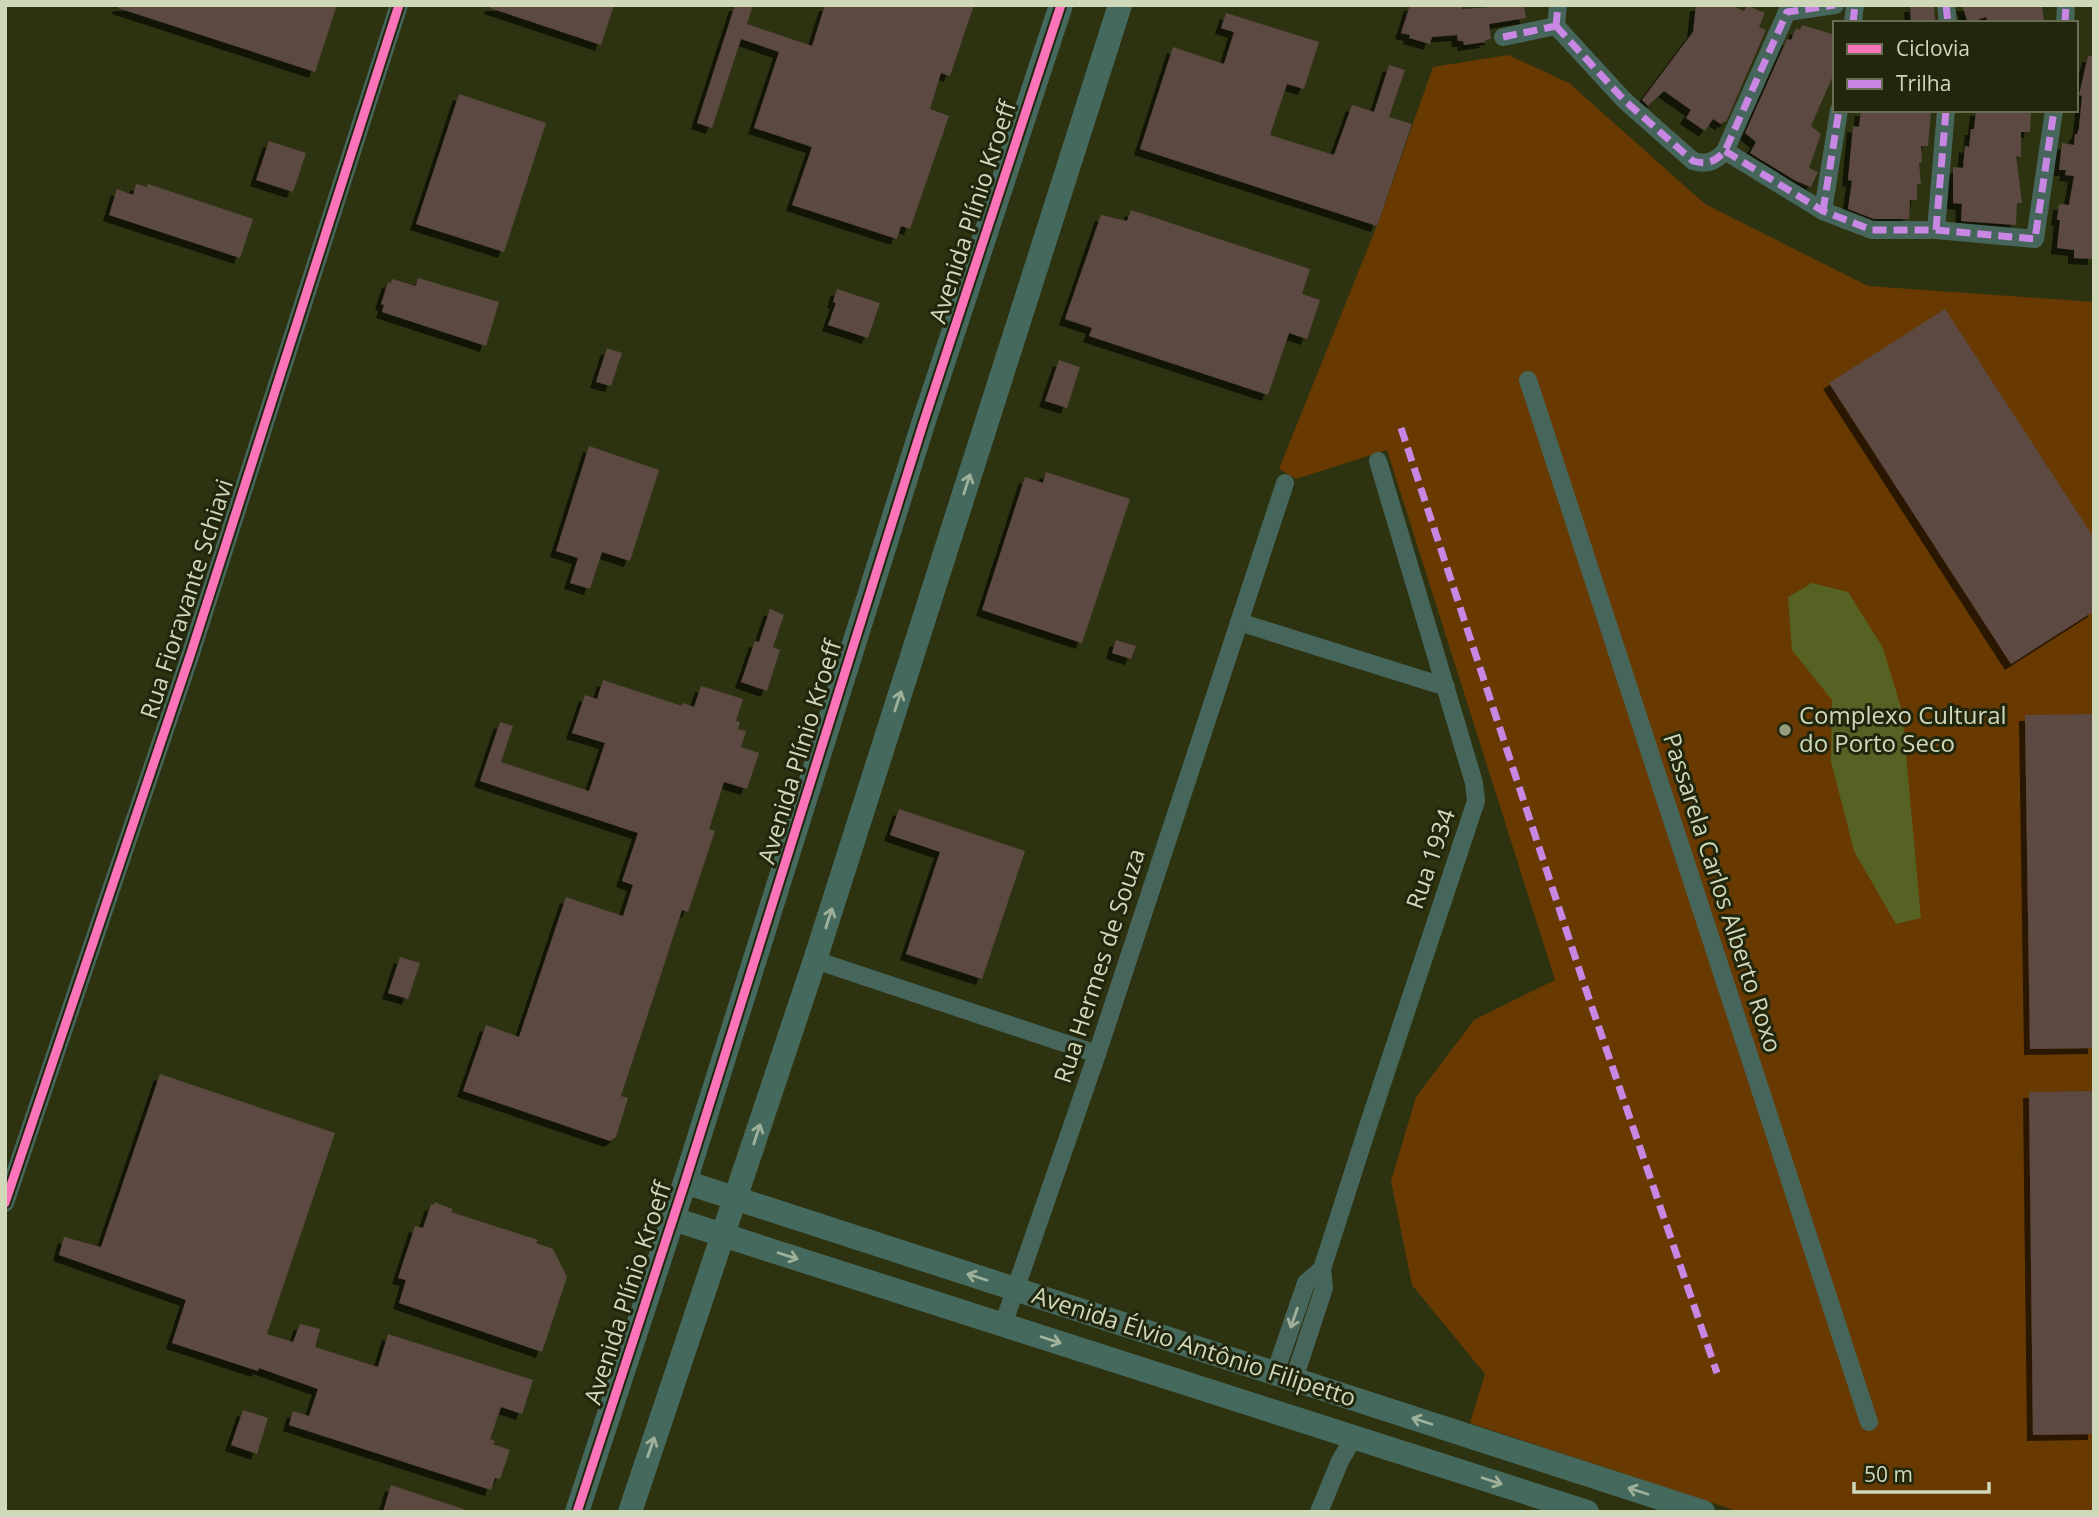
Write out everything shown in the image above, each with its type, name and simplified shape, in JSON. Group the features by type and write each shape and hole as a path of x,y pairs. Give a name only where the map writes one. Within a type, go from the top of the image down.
{"main road":[{"name":"Avenida Plínio Kroeff","path":"577,1512 685,1182 923,424 1061,5"},
{"path":"629,1512 815,960 1120,5"},
{"name":"Avenida Élvio Antônio Filipetto","path":"685,1182 1016,1289 1283,1381 1703,1512"},
{"name":"Avenida Élvio Antônio Filipetto","path":"673,1219 1587,1512"},
{"path":"1240,1401 1265,1398 1283,1381 1296,1413 1310,1423"}],"street":[{"name":"Rua Fioravante Schiavi","path":"5,1203 195,640 399,5"},
{"path":"1558,5 1556,26 1633,109 1693,161 1718,157 1824,211 1872,230 1937,230 2035,239 2054,112"},
{"path":"1718,157 1787,12 1835,5"},
{"path":"1503,37 1556,26"},
{"path":"1824,211 1839,112"},
{"path":"1937,230 1946,112"},
{"name":"Passarela Carlos Alberto Roxo","path":"1528,380 1869,1422"},
{"name":"Rua 1934","path":"1283,1381 1306,1283 1322,1269 1477,793 1378,461"},
{"name":"Rua Hermes de Souza","path":"1003,1325 1097,1054 1285,483"},
{"path":"1239,622 1446,687"},
{"path":"815,960 1097,1054"},
{"path":"1319,1512 1340,1461 1354,1437"}],"shaded area":[{"name":"Complexo Cultural do Porto Seco","path":"1508,55 1569,83 1705,204 1868,286 2094,302 2094,1512 1740,1512 1470,1423 1485,1374 1412,1285 1391,1181 1416,1097 1474,1020 1555,980 1387,450 1296,479 1279,469 1378,223 1433,67"},
{"path":"1812,583 1848,592 1883,648 1902,711 1921,918 1896,924 1854,851 1831,761 1832,700 1792,650 1788,597"}],"building":[{"path":"119,5 337,5 315,72 118,8"},
{"path":"491,5 614,5 601,45 490,8"},
{"path":"735,5 753,5 747,24 812,46 825,5 974,5 950,76 941,73 930,109 949,116 910,229 901,226 897,239 792,205 812,147 754,128 779,52 741,39 712,128 697,123"},
{"path":"1410,5 1462,5 1462,9 1524,5 1526,18 1489,24 1491,39 1485,40 1486,42 1464,45 1463,41 1458,41 1457,35 1432,37 1430,44 1401,33"},
{"path":"1696,5 1731,5 1744,11 1747,6 1765,13 1759,27 1766,30 1726,122 1721,124 1713,119 1705,131 1686,118 1691,110 1664,91 1648,106 1642,100 1693,32"},
{"path":"1934,5 1935,21 1911,21 1910,6"},
{"path":"1962,5 2042,5 2044,21 1987,21 1986,17 1967,21"},
{"path":"1226,13 1319,42 1304,89 1287,84 1270,135 1334,155 1352,105 1374,112 1389,65 1405,70 1389,117 1412,124 1377,226 1140,149 1173,47 1224,64 1234,32 1221,28"},
{"path":"1802,25 1833,34 1833,76 1811,126 1821,134 1809,168 1818,172 1811,187 1750,153 1756,142 1745,133 1787,39 1791,40 1796,28 1800,30"},
{"path":"2088,56 2094,56 2094,259 2074,258 2074,250 2057,248 2059,204 2069,205 2074,176 2065,175 2066,170 2059,170 2062,143 2074,145 2075,134 2079,128 2082,96 2079,95"},
{"path":"459,94 546,123 504,252 416,224"},
{"path":"1861,112 1931,112 1928,146 1921,146 1921,184 1917,184 1917,200 1910,200 1909,219 1874,219 1848,209 1852,181 1848,180 1853,126 1859,127"},
{"path":"1976,112 2031,112 2030,132 2021,132 2021,157 2016,156 2022,203 2017,203 2016,225 1961,221 1962,204 1953,203 1953,167 1963,168 1965,146 1969,147 1971,129 1974,129"},
{"path":"269,141 306,153 293,192 256,180"},
{"path":"136,184 147,187 148,184 253,219 240,258 109,215 117,189 133,195"},
{"path":"1131,210 1310,269 1302,294 1320,300 1307,339 1289,333 1268,395 1089,336 1092,328 1065,319 1101,215 1127,221"},
{"path":"418,278 499,302 486,346 382,312 384,305 381,304 388,282 391,283 392,279 416,286"},
{"path":"837,289 880,303 868,338 828,325 836,303 833,302"},
{"path":"1945,309 2094,538 2094,611 2011,664 1829,383"},
{"path":"607,348 622,353 611,386 596,382"},
{"path":"1059,360 1080,367 1067,408 1045,401"},
{"path":"589,446 659,470 630,561 602,552 590,589 570,583 578,558 556,551"},
{"path":"1046,472 1130,499 1082,643 982,610 1025,477 1043,483"},
{"path":"770,609 784,615 773,647 780,650 767,691 741,682 755,641 759,642"},
{"path":"1116,640 1136,646 1131,659 1112,653"},
{"path":"603,680 682,706 683,703 694,707 701,686 743,699 736,721 740,722 738,729 746,731 741,747 759,753 747,789 724,782 709,829 715,831 688,912 682,910 621,1096 628,1098 616,1137 610,1141 463,1091 486,1025 519,1037 566,897 623,916 633,885 622,881 638,833 480,781 500,722 513,726 501,762 589,791 605,743 572,733 585,695 597,699"},
{"path":"2094,714 2094,1048 2030,1049 2025,715"},
{"path":"899,809 1025,851 982,979 906,954 940,852 890,835"},
{"path":"400,957 420,963 408,999 388,993"},
{"path":"160,1074 335,1133 267,1334 293,1342 300,1324 320,1329 315,1347 378,1367 388,1334 533,1380 522,1414 501,1407 490,1439 495,1441 493,1444 510,1450 500,1479 495,1478 491,1490 289,1425 293,1411 309,1416 318,1389 259,1368 258,1371 172,1343 186,1300 59,1255 64,1237 101,1247"},
{"path":"2094,1091 2094,1434 2033,1435 2029,1092"},
{"path":"434,1202 453,1209 451,1212 538,1240 536,1243 553,1249 567,1277 542,1352 399,1303 406,1280 398,1278 415,1226 423,1228"},
{"path":"243,1410 268,1418 257,1454 231,1445"},
{"path":"391,1485 463,1509 463,1512 383,1512"}],"marked path":[{"path":"1556,26 1558,5"},
{"path":"1556,26 1624,100 1693,161 1702,163 1718,158 1725,151 1787,12 1835,5"},
{"path":"1853,21 1855,5"},
{"path":"1946,5 1948,21"},
{"path":"2065,21 2066,5"},
{"path":"1503,37 1556,26"},
{"path":"1823,211 1839,112"},
{"path":"1936,230 1946,112"},
{"path":"1725,151 1823,211 1872,230 1936,230 2035,239 2054,112"},
{"path":"1401,428 1582,978 1717,1373"}],"cycle path":[{"path":"5,1203 191,653 399,5"},
{"path":"577,1512 685,1182 923,424 1061,5"}],"place":[{"name":"Complexo Cultural do Porto Seco","path":"1785,730"}]}
